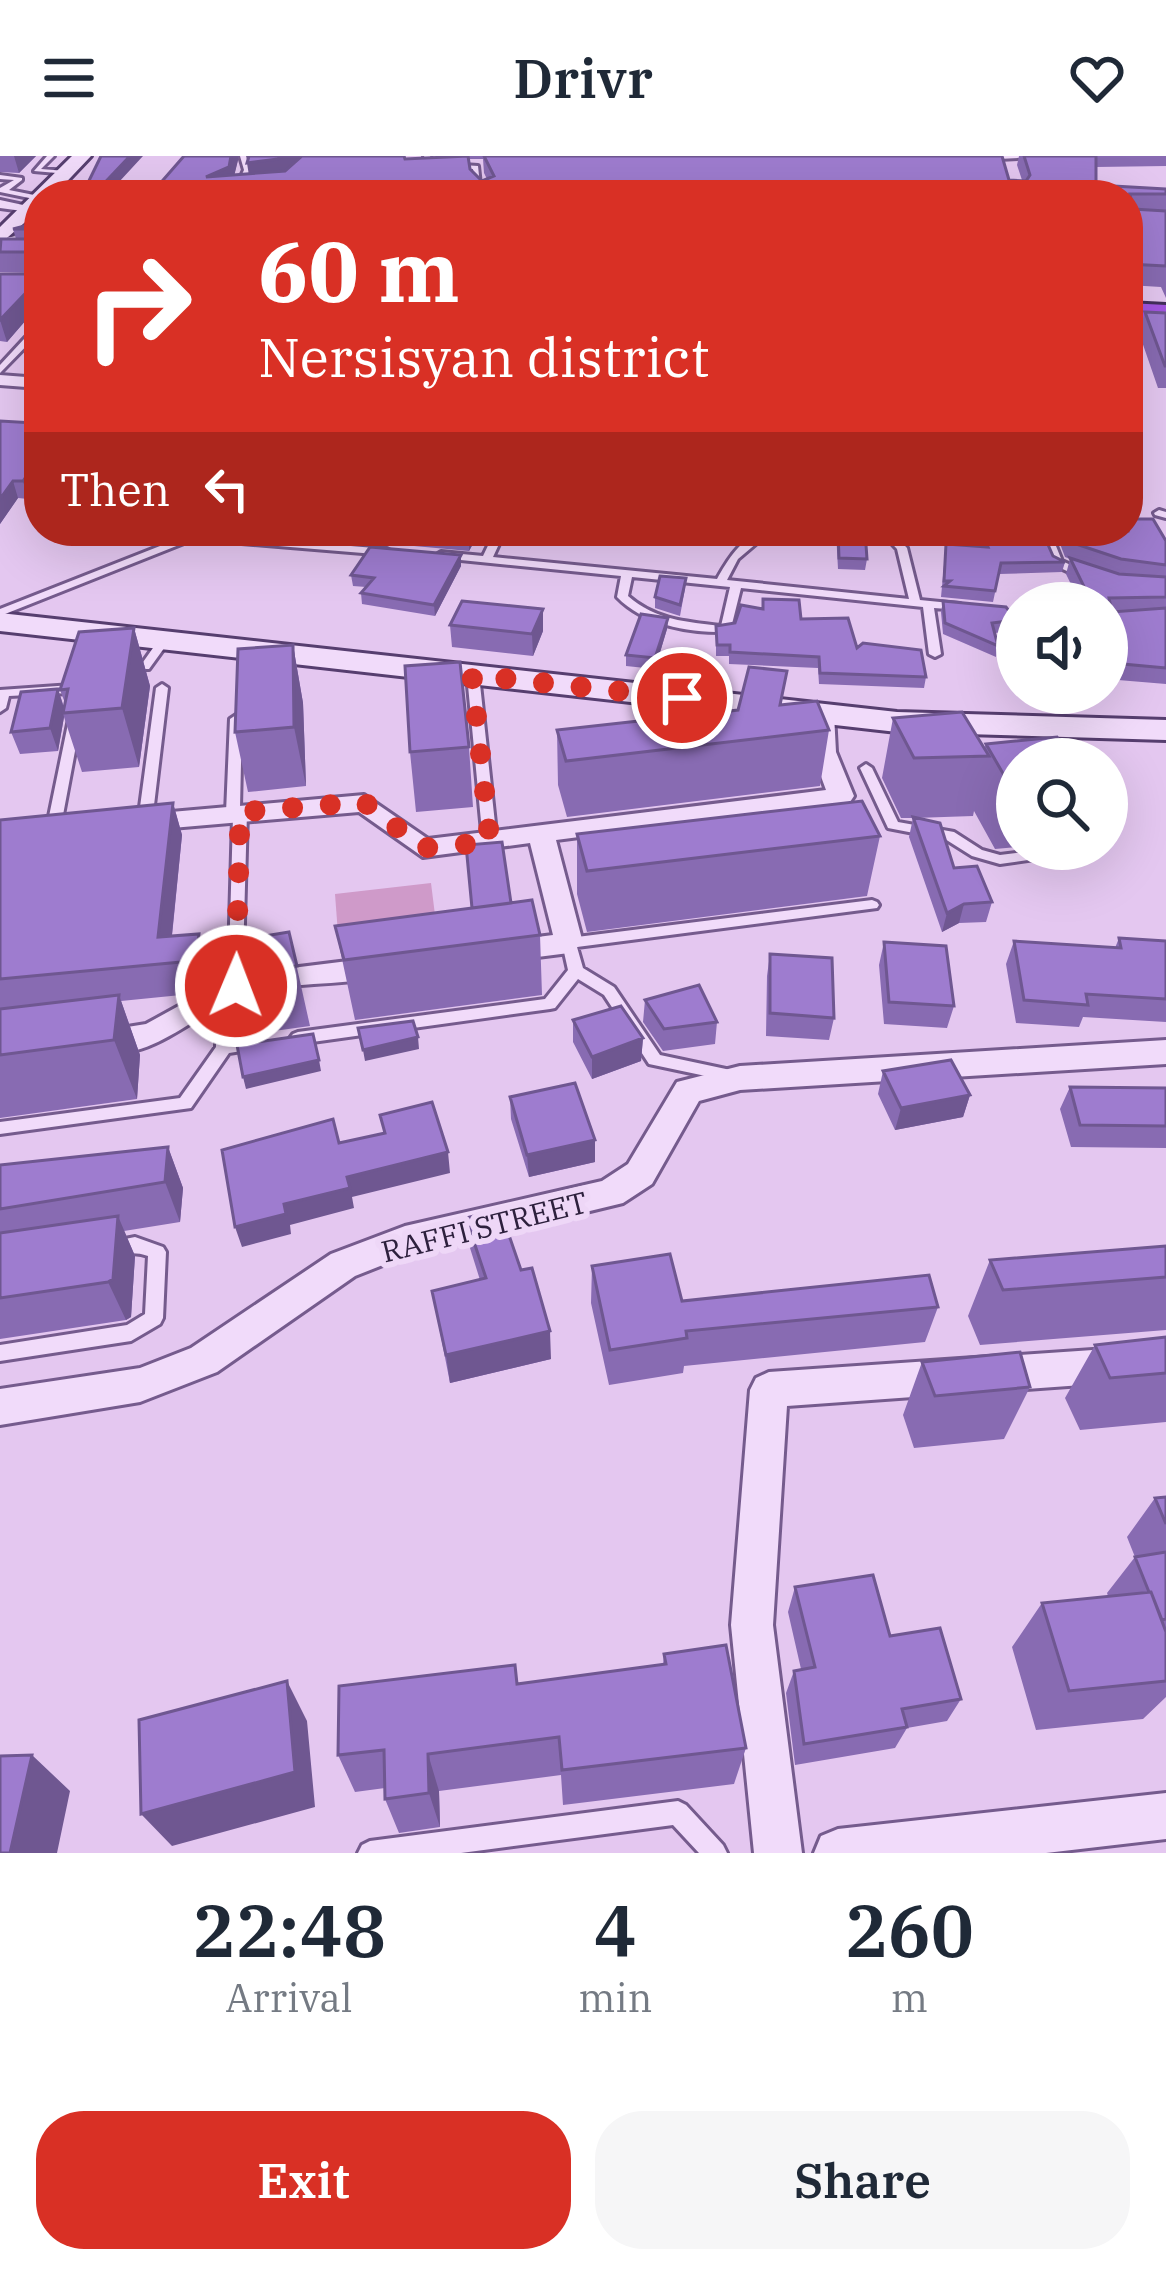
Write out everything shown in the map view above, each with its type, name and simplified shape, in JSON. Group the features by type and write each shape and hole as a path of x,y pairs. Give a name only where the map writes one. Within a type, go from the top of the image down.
{"street":[{"path":"58,180 82,156"},
{"path":"940,158 1050,156"},
{"path":"1004,157 1010,176"},
{"path":"0,239 24,214"},
{"path":"0,618 155,654 472,675 1032,734 1166,730"},
{"path":"18,836 364,802 423,848 845,806 824,752 822,714"},
{"path":"480,955 573,957 565,885 542,836"},
{"path":"65,1046 152,1035 230,991 413,963"},
{"name":"RAFFI STREET","path":"0,1407 140,1385 204,1360 343,1265 405,1241 611,1193 640,1174 688,1091 740,1078 1166,1052"},
{"path":"778,1853 752,1625 770,1390 1166,1362"},
{"path":"838,1853 1166,1816"}],"lane":[{"path":"51,156 36,170 66,172"},
{"path":"427,156 430,165 440,168 493,166"},
{"path":"476,167 477,180"},
{"path":"0,177 20,179 2,195"},
{"path":"0,370 24,344"},
{"path":"0,618 166,546"},
{"path":"329,546 396,552"},
{"path":"487,558 493,546"},
{"path":"720,584 734,557 748,546"},
{"path":"900,546 935,654"},
{"path":"1051,546 1058,563 1099,578"},
{"path":"419,554 973,608"},
{"path":"627,574 622,597 634,610 661,622 726,630 736,586"},
{"path":"472,675 490,842"},
{"path":"0,708 4,693 72,688 79,696 76,829"},
{"path":"145,822 162,688"},
{"path":"0,1128 185,1104 224,1048 237,812 236,710"},
{"path":"866,768 893,825 949,835 996,859"},
{"path":"573,957 872,904"},
{"path":"224,1048 550,1004 573,957"},
{"path":"573,957 609,991 655,1060 740,1078"},
{"path":"0,1353 130,1333 154,1318 157,1252 135,1244 90,1251"},
{"path":"370,1853 678,1813 715,1853"}],"shaded area":[{"path":"431,883 436,923 338,934 335,894"}],"building":[{"path":"101,156 130,156 107,180 89,180"},
{"path":"184,156 231,156 229,167 206,177 285,171 302,156 468,156 470,169 481,180 163,180"},
{"path":"249,156 282,156 247,163"},
{"path":"484,156 1002,156 1009,180 484,180 494,176"},
{"path":"1024,156 1096,156 1096,180 1027,180 1030,175"},
{"path":"1143,188 1166,189 1166,194 1143,194"},
{"path":"1143,210 1166,211 1166,266 1143,265"},
{"path":"1,239 24,239 24,252 0,252"},
{"path":"0,274 24,274 24,295 0,320"},
{"path":"1145,312 1166,313 1166,366 1165,366"},
{"path":"0,421 24,422 24,480 13,481 0,499"},
{"path":"1143,519 1153,519 1166,541 1166,565 1121,559 1082,546 1143,546"},
{"path":"839,546 866,546 867,559 839,558"},
{"path":"946,546 1049,546 1053,556 1065,562 1001,563 995,591 944,586 950,581 944,581"},
{"path":"370,547 461,555 434,605 361,593 374,578 351,575"},
{"path":"1070,558 1119,574 1166,577 1166,597 1128,598 1128,582 1082,582"},
{"path":"660,576 686,578 680,605 655,597"},
{"path":"763,599 799,600 801,619 848,618 857,648 863,643 921,650 926,677 820,673 819,657 730,652 730,645 717,645 716,626 735,623 741,605 763,609"},
{"path":"462,601 543,609 532,634 450,625"},
{"path":"943,601 996,606 996,622 992,623 996,645 945,623"},
{"path":"1166,608 1166,668 1128,664 1128,611"},
{"path":"641,614 668,618 655,658 626,655"},
{"path":"134,628 122,708 63,713 68,689 60,690 79,632"},
{"path":"293,645 294,727 235,732 238,649"},
{"path":"460,662 469,747 410,752 405,666"},
{"path":"749,667 787,671 780,705 817,701 829,730 566,761 557,730 738,710"},
{"path":"58,689 50,728 11,732 21,692"},
{"path":"962,712 989,756 914,758 893,718"},
{"path":"996,743 996,761 986,744"},
{"path":"862,801 880,836 587,871 577,834"},
{"path":"173,803 158,937 199,934 197,953 181,962 0,979 0,820"},
{"path":"913,817 940,823 954,868 977,866 992,902 964,904 947,913"},
{"path":"502,842 511,903 472,908 466,845"},
{"path":"532,900 540,935 344,960 335,926"},
{"path":"289,932 297,966 222,976 221,943"},
{"path":"1119,938 1166,941 1166,999 1086,994 1088,1005 1024,1000 1014,941 1121,948"},
{"path":"884,942 946,946 954,1006 889,1002"},
{"path":"770,954 832,958 834,1018 770,1013"},
{"path":"699,985 717,1022 664,1029 645,1000"},
{"path":"119,995 114,1040 0,1055 0,1009"},
{"path":"621,1006 643,1038 592,1057 573,1020"},
{"path":"413,1021 418,1037 363,1050 358,1028"},
{"path":"313,1034 319,1060 243,1077 237,1045"},
{"path":"951,1060 970,1095 901,1108 883,1071"},
{"path":"575,1083 595,1140 527,1155 510,1097"},
{"path":"1070,1087 1166,1088 1166,1126 1080,1125"},
{"path":"432,1102 448,1152 347,1177 350,1188 284,1204 286,1214 235,1227 222,1150 333,1119 339,1143 385,1133 380,1115"},
{"path":"168,1147 165,1182 0,1209 0,1165"},
{"path":"500,1209 521,1270 532,1268 550,1331 446,1355 432,1291 486,1278 466,1218"},
{"path":"118,1216 113,1279 0,1298 0,1233"},
{"path":"1166,1246 1166,1277 1003,1290 990,1260"},
{"path":"670,1254 682,1301 929,1275 938,1307 686,1331 687,1338 610,1350 592,1266"},
{"path":"1166,1337 1166,1373 1110,1378 1095,1345"},
{"path":"1020,1352 1030,1387 935,1396 922,1362"},
{"path":"1166,1497 1166,1524 1155,1498"},
{"path":"1166,1552 1166,1619 1162,1620 1135,1557"},
{"path":"873,1575 890,1636 940,1628 961,1699 902,1709 907,1727 804,1744 794,1671 815,1667 795,1587"},
{"path":"1151,1592 1166,1632 1166,1681 1069,1691 1042,1603"},
{"path":"726,1645 746,1748 562,1770 559,1737 428,1754 429,1793 385,1799 384,1750 338,1755 339,1686 515,1665 517,1684 666,1664 664,1654"},
{"path":"287,1681 295,1772 141,1814 139,1720"},
{"path":"32,1755 10,1853 0,1853 0,1756"}],"route":[{"path":"236,986 240,812 364,802 423,848 490,842 472,675 682,698"}]}
